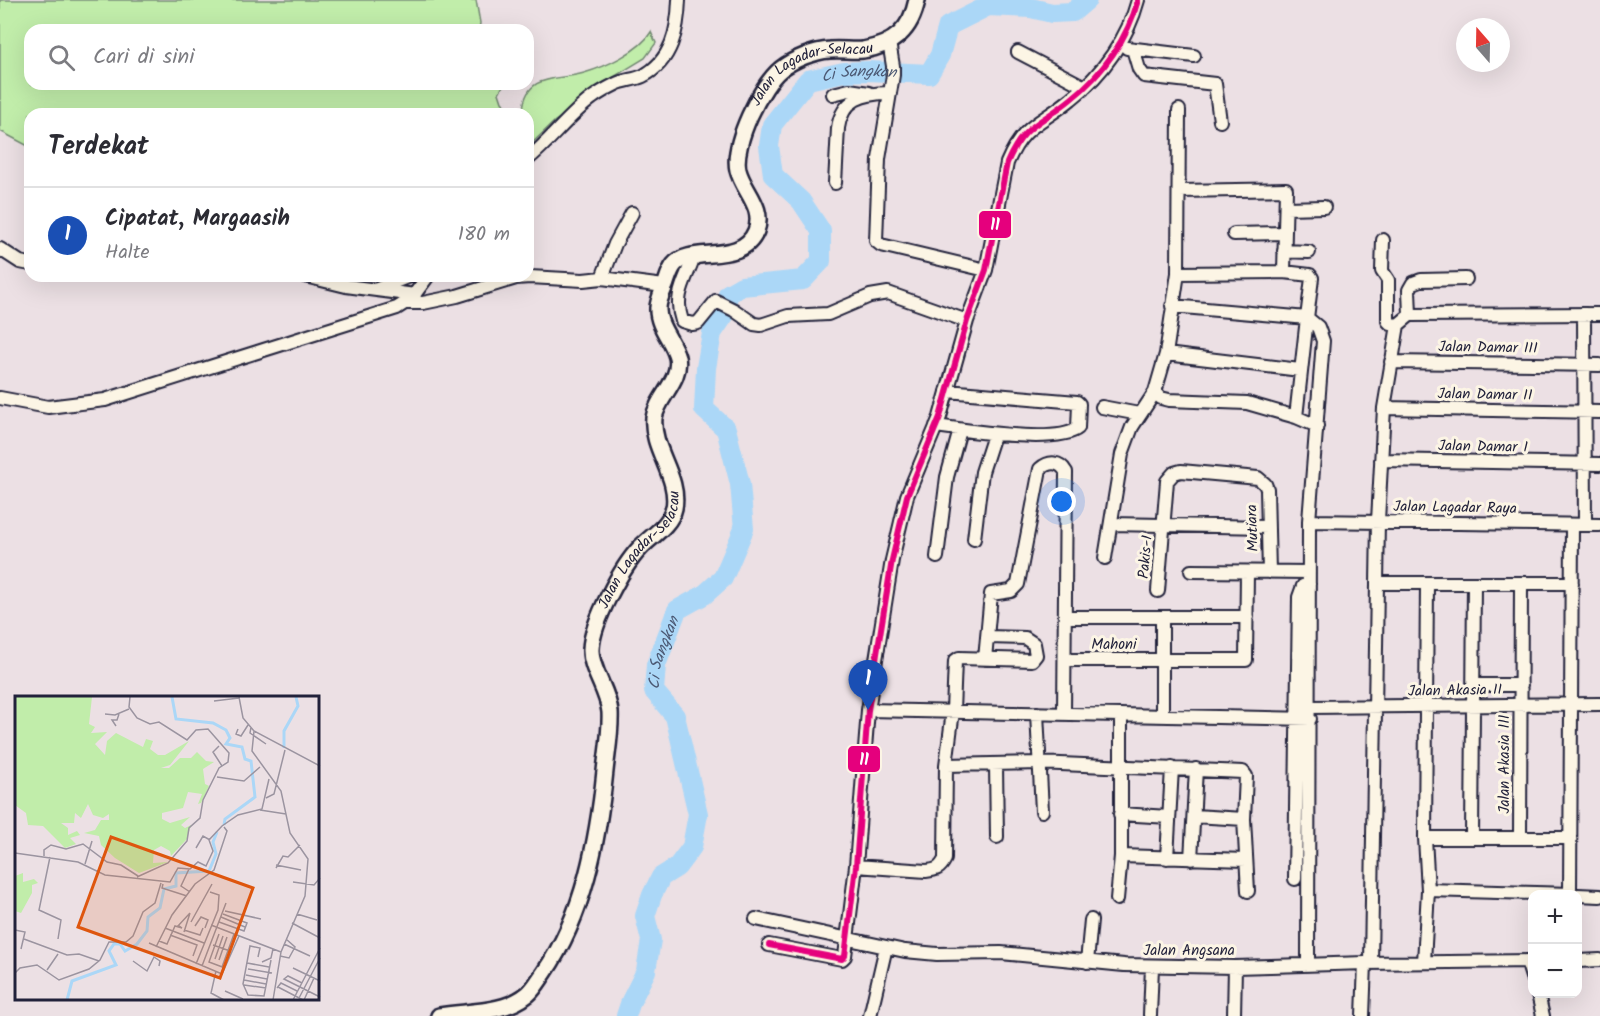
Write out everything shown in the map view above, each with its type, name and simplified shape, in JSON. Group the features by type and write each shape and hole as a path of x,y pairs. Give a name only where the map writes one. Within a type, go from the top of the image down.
{"street":[{"path":"534,154 575,112 593,98 617,84 642,76 659,63 670,47 676,32 679,0"},
{"name":"Jalan Lagadar-Selacau","path":"439,1016 492,1010 529,994 551,963 570,924 585,883 595,849 606,769 610,713 608,699 592,661 590,651 593,634 607,601 627,565 639,549 669,520 675,503 673,484 654,427 656,412 674,378 678,361 658,316 655,286 675,262 741,247 750,241 757,230 759,214 740,176 737,156 743,133 761,94 779,70 812,54 829,50 862,50 889,42 911,22 917,0"},
{"path":"769,945 842,959 845,956 856,866 868,710 892,560 907,496 936,426 967,321 986,270 1002,183 1014,148 1031,126 1063,106 1085,87 1119,45 1128,31 1138,0"},
{"path":"889,42 893,70 879,159 877,243 986,270"},
{"path":"1119,45 1133,49 1194,56"},
{"path":"1133,49 1139,69 1144,76 1215,84 1220,121"},
{"path":"1018,52 1085,87"},
{"path":"833,94 849,90 889,93"},
{"path":"835,183 839,120 845,106 856,98 870,93"},
{"path":"1105,558 1122,453 1139,414 1155,392 1166,354 1178,273 1179,110"},
{"path":"1179,191 1283,188 1287,190 1284,272"},
{"path":"1286,208 1323,207"},
{"path":"602,278 615,244 632,213"},
{"path":"1234,234 1285,233"},
{"path":"1383,240 1382,271 1388,280 1388,321 1398,325"},
{"path":"0,249 24,262"},
{"path":"1284,251 1309,252"},
{"path":"694,256 678,303 682,321 692,324 698,323 718,301 761,326 788,316 828,314 870,296 888,293 967,321"},
{"path":"1178,273 1284,272 1310,275 1312,278 1296,417"},
{"path":"534,278 602,278 655,286"},
{"path":"1410,315 1409,290 1413,283 1421,280 1466,279"},
{"path":"330,282 376,289 423,303 457,296 503,282"},
{"path":"376,289 394,282"},
{"path":"0,398 48,407 105,400 358,321 411,299 424,282"},
{"path":"1173,306 1307,318 1318,327 1323,341 1309,521 1308,964"},
{"path":"1572,890 1570,838 1572,583 1585,464 1584,314"},
{"path":"1363,1016 1368,963 1381,460 1384,408 1398,325 1410,315 1600,314"},
{"path":"1166,354 1300,370"},
{"name":"Jalan Damar III","path":"1391,362 1600,365"},
{"path":"936,426 994,435 1065,434 1076,431 1078,428 1079,404 1077,402 948,391"},
{"path":"1155,392 1164,399 1247,403 1296,417 1317,426"},
{"path":"1102,407 1139,414"},
{"name":"Jalan Damar II","path":"1384,408 1600,412"},
{"path":"937,557 947,477 960,430"},
{"path":"974,539 982,472 994,435"},
{"name":"Jalan Damar I","path":"1381,460 1600,464"},
{"path":"985,659 991,594 1011,591 1018,584 1040,469 1050,463 1059,464 1066,472 1064,714"},
{"name":"Pakis-I","path":"1158,591 1167,481 1174,472 1258,478 1265,484"},
{"name":"Mutiara","path":"1265,484 1269,527 1269,572"},
{"name":"Jalan Lagadar Raya","path":"1309,521 1600,525"},
{"path":"1111,524 1269,527"},
{"path":"1191,571 1269,572 1309,578"},
{"path":"1066,617 1247,617 1247,572"},
{"path":"1295,879 1299,597 1309,578"},
{"path":"1377,583 1572,583"},
{"path":"1424,962 1428,890 1425,838 1427,583"},
{"path":"1473,838 1474,583"},
{"name":"Jalan Akasia III","path":"1520,838 1521,583"},
{"name":"Mahoni","path":"1065,660 1246,660 1247,617"},
{"path":"1162,618 1162,716"},
{"path":"856,866 926,871 941,867 945,859 946,765 953,711 956,659 1032,660 1036,655 1034,644 1025,638 988,637"},
{"path":"1473,685 1521,685"},
{"name":"Jalan Akasia II","path":"868,710 1296,719 1310,713 1375,707 1600,704"},
{"path":"1037,712 1042,811"},
{"path":"1117,899 1121,856 1121,716"},
{"path":"946,765 1038,763 1196,769 1245,774 1244,819 1248,891"},
{"path":"996,765 997,837"},
{"path":"1167,858 1172,768"},
{"path":"1191,860 1196,769"},
{"path":"1120,814 1169,817"},
{"path":"1194,816 1244,819"},
{"path":"1425,838 1570,838"},
{"path":"1121,856 1246,860"},
{"path":"1428,890 1528,893"},
{"path":"1582,895 1600,896"},
{"name":"Jalan Angsana","path":"756,919 886,947 937,954 1001,953 1152,967 1528,961"},
{"path":"1087,962 1091,920"},
{"path":"870,1016 886,947"},
{"path":"1582,961 1600,960"},
{"path":"1150,1015 1152,967"},
{"path":"1234,1015 1235,967"},
{"path":"1539,998 1543,1016"}],"green space":[{"path":"0,0 476,0 480,24 24,24 24,90 501,90 499,93 502,102 508,108 24,108 24,144 0,131"},
{"path":"651,32 656,43 645,58 597,87 534,141 534,108 523,108 526,97 530,90 534,90 537,83 602,67 631,52"}],"waterway":[{"name":"Ci Sangkan","path":"626,1016 646,971 651,940 645,916 652,895 661,877 677,867 692,847 698,814 675,716 654,691 656,665 677,610 704,595 723,578 744,529 740,484 726,429 704,409 706,368 712,333 725,314 728,294 742,286 803,280 821,261 821,231 801,201 773,175 769,146 772,125 808,80 844,72 929,74 940,55 948,26 988,6 1031,8 1052,13 1073,12 1087,0"}],"transit line":[{"name":"11","path":"769,945 842,959 845,956 856,866 868,710 892,560 907,496 940,417 967,321 986,270 1007,163 1020,140 1034,125 1071,99 1104,67 1128,28 1138,0"}],"place":[{"name":"Cipatat, Margaasih","path":"868,710"}]}
